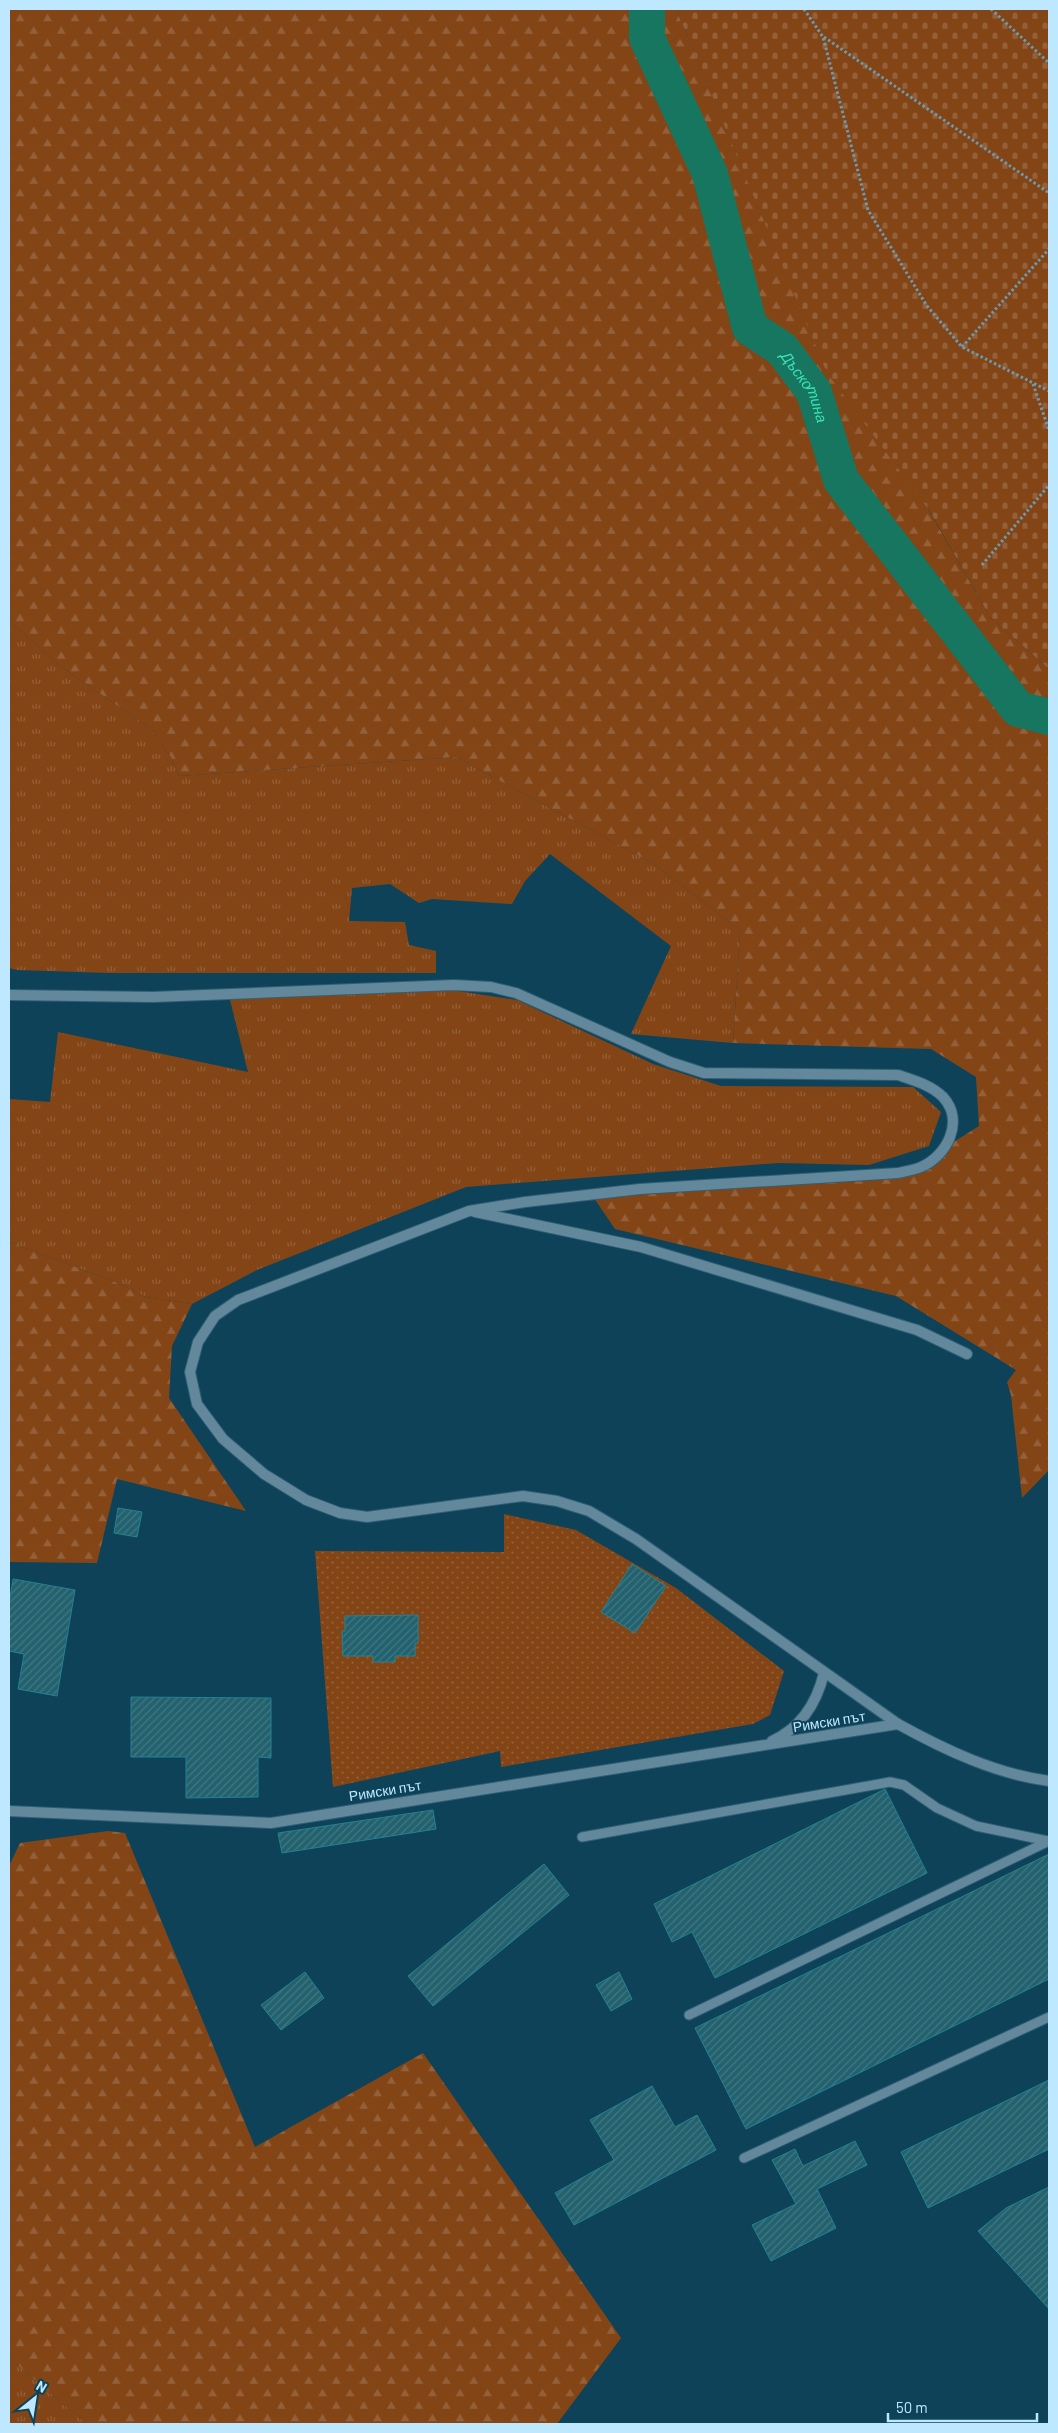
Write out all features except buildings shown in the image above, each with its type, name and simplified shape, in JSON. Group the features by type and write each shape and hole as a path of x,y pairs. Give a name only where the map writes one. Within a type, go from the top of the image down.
{"street":[{"path":"9,995 153,997 454,985 491,987 516,993 670,1062 704,1073 898,1075 920,1082 943,1097 952,1116 952,1136 940,1153 922,1167 898,1173 640,1189 524,1202 469,1211 238,1300 215,1316 198,1342 190,1372 197,1404 223,1439 264,1474 306,1500 340,1513 367,1517 523,1496 557,1501 589,1511 636,1539 898,1724 923,1738 976,1761 1049,1781"},
{"path":"469,1211 650,1250 917,1330 967,1354"},
{"name":"Римски път","path":"764,1745 791,1730 802,1719 817,1696 824,1672"},
{"name":"Римски път","path":"9,1811 271,1823 898,1724"}],"lane":[{"path":"582,1837 890,1782 904,1785 938,1808 976,1826 1049,1841"},
{"path":"689,2015 1049,1841"},
{"path":"744,2158 1049,2017"}],"path":[{"path":"804,9 823,37 868,210 927,306 962,347 1049,391"},
{"path":"991,9 1049,63"},
{"path":"823,37 1049,193"},
{"path":"962,347 1049,248"},
{"path":"1033,383 1049,430"},
{"path":"982,566 1049,484"}],"green space":[{"path":"9,9 676,9 769,232 990,617 1049,669 1049,1470 1022,1498 1011,1395 1007,1382 1016,1370 896,1296 615,1229 594,1198 911,1169 979,1126 976,1077 931,1049 733,1043 740,930 654,864 456,757 179,776 171,757 150,728 60,666 9,621"},
{"path":"676,9 1049,9 1049,669 990,617 929,510 827,373"},
{"path":"9,621 60,666 150,728 171,757 179,776 456,757 654,864 740,930 733,1043 631,1034 671,946 550,854 525,881 512,904 432,899 419,903 390,884 352,888 349,921 405,922 409,945 436,951 436,973 109,973 17,970 9,968"},
{"path":"432,987 517,1000 653,1064 721,1086 913,1087 941,1112 929,1146 869,1165 778,1163 466,1187 257,1270 192,1304 146,1297 113,1281 9,1242 9,1099 50,1102 58,1032 248,1072 229,996"},
{"path":"9,1242 113,1281 146,1297 192,1304 172,1346 169,1398 246,1511 117,1479 97,1563 9,1562"},
{"path":"504,1514 576,1530 676,1588 784,1671 770,1715 753,1724 501,1767 500,1751 333,1787 315,1551 504,1552"},
{"path":"108,1831 125,1833 255,2147 423,2053 621,2338 557,2424 87,2424 9,2358 9,1866 20,1843"},
{"path":"9,2358 87,2424 9,2424"}],"waterway":[{"name":"Дъскотина","path":"647,9 647,38 710,174 750,328 782,349 814,392 841,480 1018,709 1049,717"}]}
